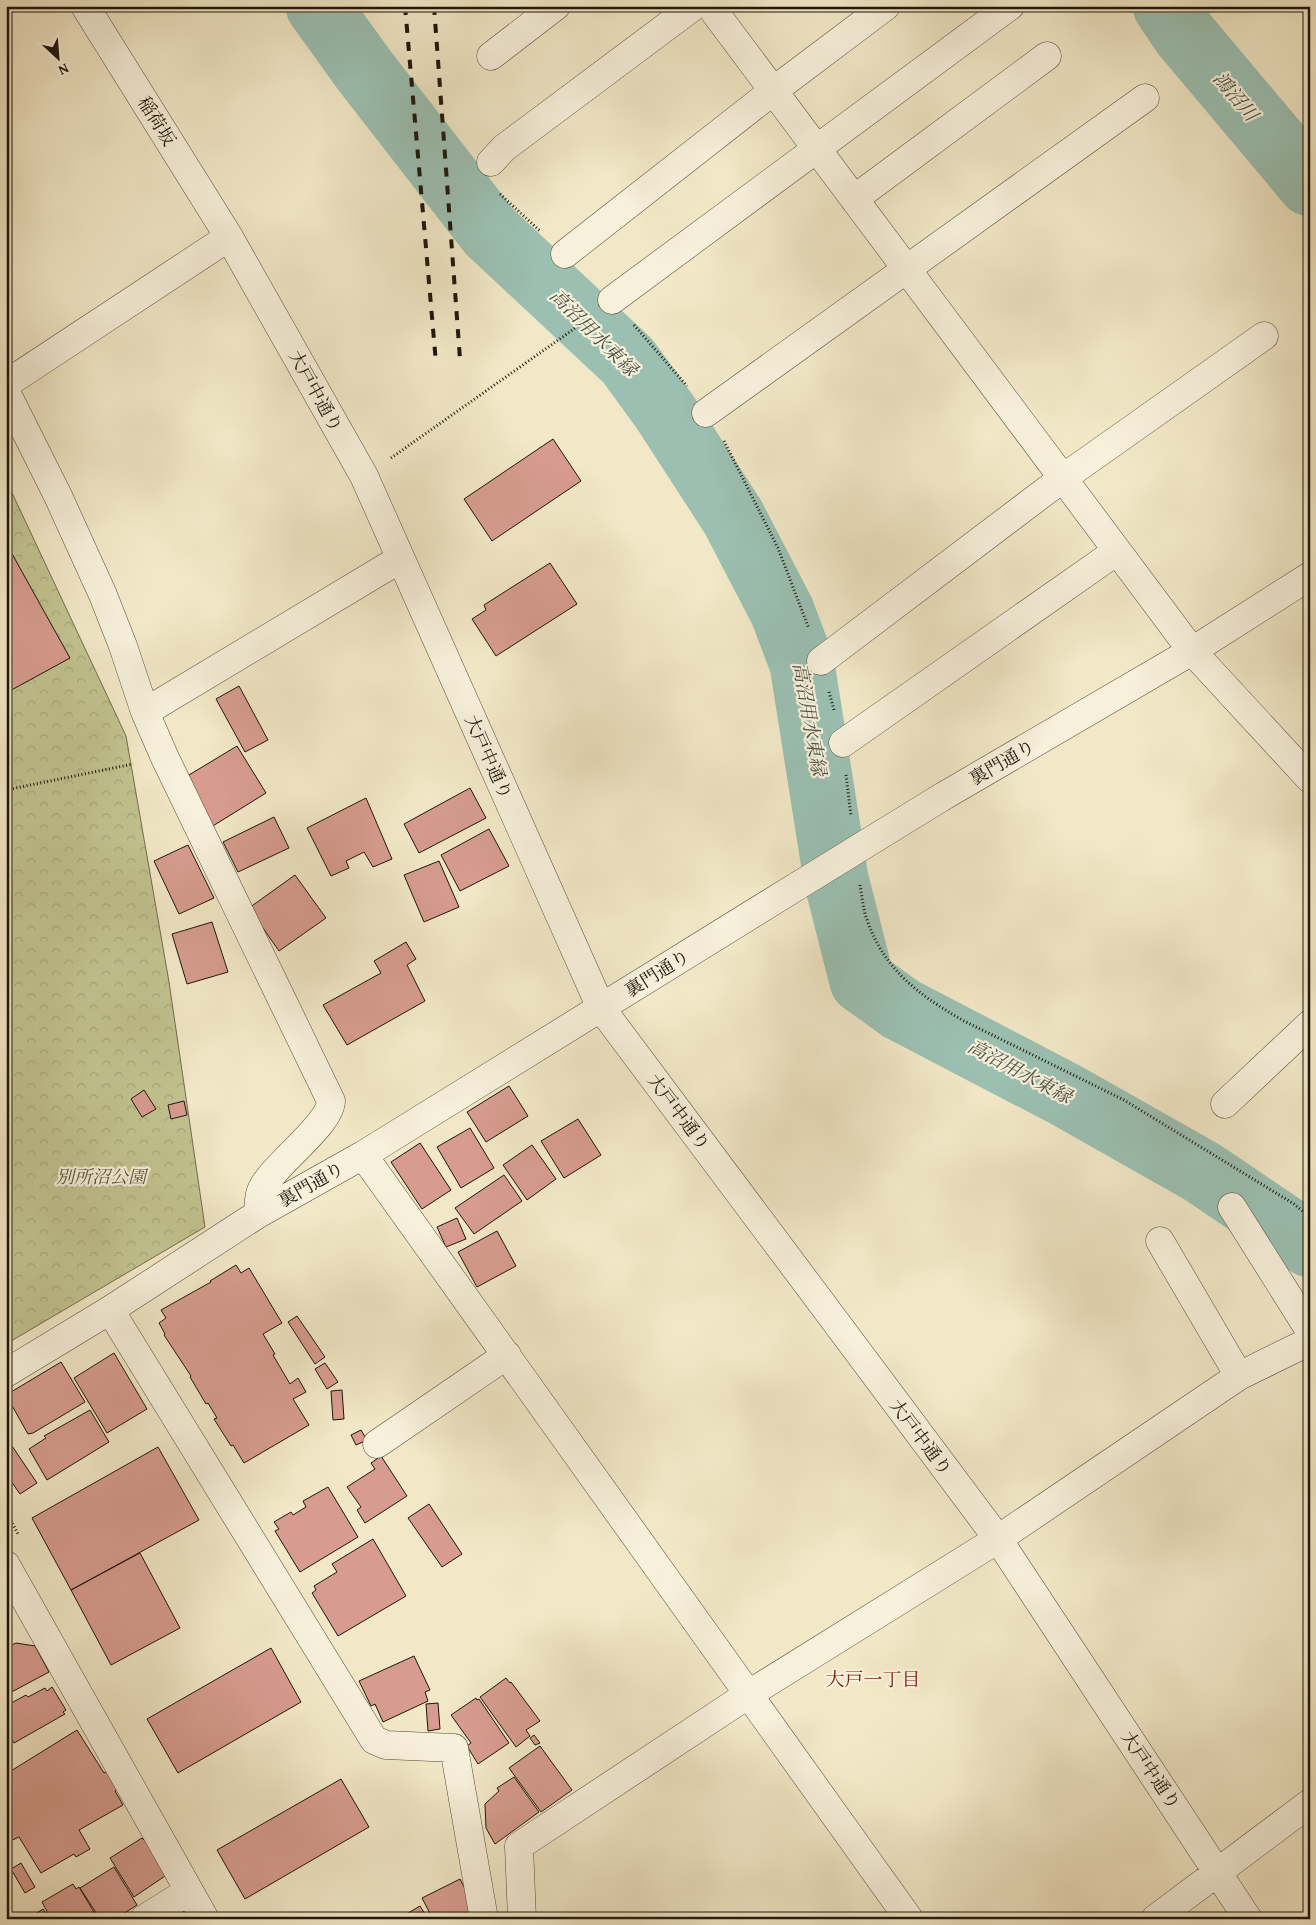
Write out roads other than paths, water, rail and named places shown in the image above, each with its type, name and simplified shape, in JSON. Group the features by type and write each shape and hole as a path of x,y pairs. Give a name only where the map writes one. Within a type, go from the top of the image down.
{"street":[{"name":"稲荷坂","path":"85,6 229,237"},
{"path":"492,56 556,6"},
{"path":"498,155 694,6"},
{"path":"710,6 1192,651 1310,779"},
{"path":"564,254 772,91 886,6"},
{"path":"612,300 1010,6"},
{"path":"854,199 1047,56"},
{"path":"706,413 1145,98"},
{"path":"6,384 229,237"},
{"name":"大戸中通り","path":"229,237 364,476 601,1008 998,1539 1248,1919"},
{"path":"821,661 1063,478 1264,336"},
{"path":"6,392 58,496 103,595 123,646 145,712 165,758 331,1101 330,1108 320,1123 260,1191 258,1214"},
{"path":"843,743 1117,551"},
{"path":"145,712 400,559"},
{"name":"裏門通り","path":"6,1373 110,1310 258,1214 363,1155 942,797 1192,651 1310,576"},
{"path":"1225,1104 1310,1024"},
{"path":"363,1155 909,1919"},
{"path":"1232,1208 1310,1330"},
{"path":"1160,1241 1239,1376"},
{"path":"110,1310 374,1740 386,1744 454,1748 484,1919"},
{"path":"522,1919 519,1846 749,1694 998,1539 1239,1376 1310,1341"},
{"path":"377,1444 506,1355"},
{"path":"6,1565 205,1919"},
{"path":"1155,1919 1310,1803"},
{"path":"144,1919 189,1891"}],"waterway":[{"name":"高沼用水東縁","path":"318,6 364,70 490,232 628,361 665,412 733,517 782,611 802,664 836,879 862,981 901,1009 1066,1095 1202,1172 1310,1245"},
{"name":"鴻沼川","path":"1165,6 1184,34 1310,184"}],"railway":[{"path":"405,6 436,363"},
{"path":"434,6 460,359"}],"district":[{"name":"大戸一丁目","path":"873,1679"}],"park label":[{"name":"別所沼公園","path":"101,1176"}]}
